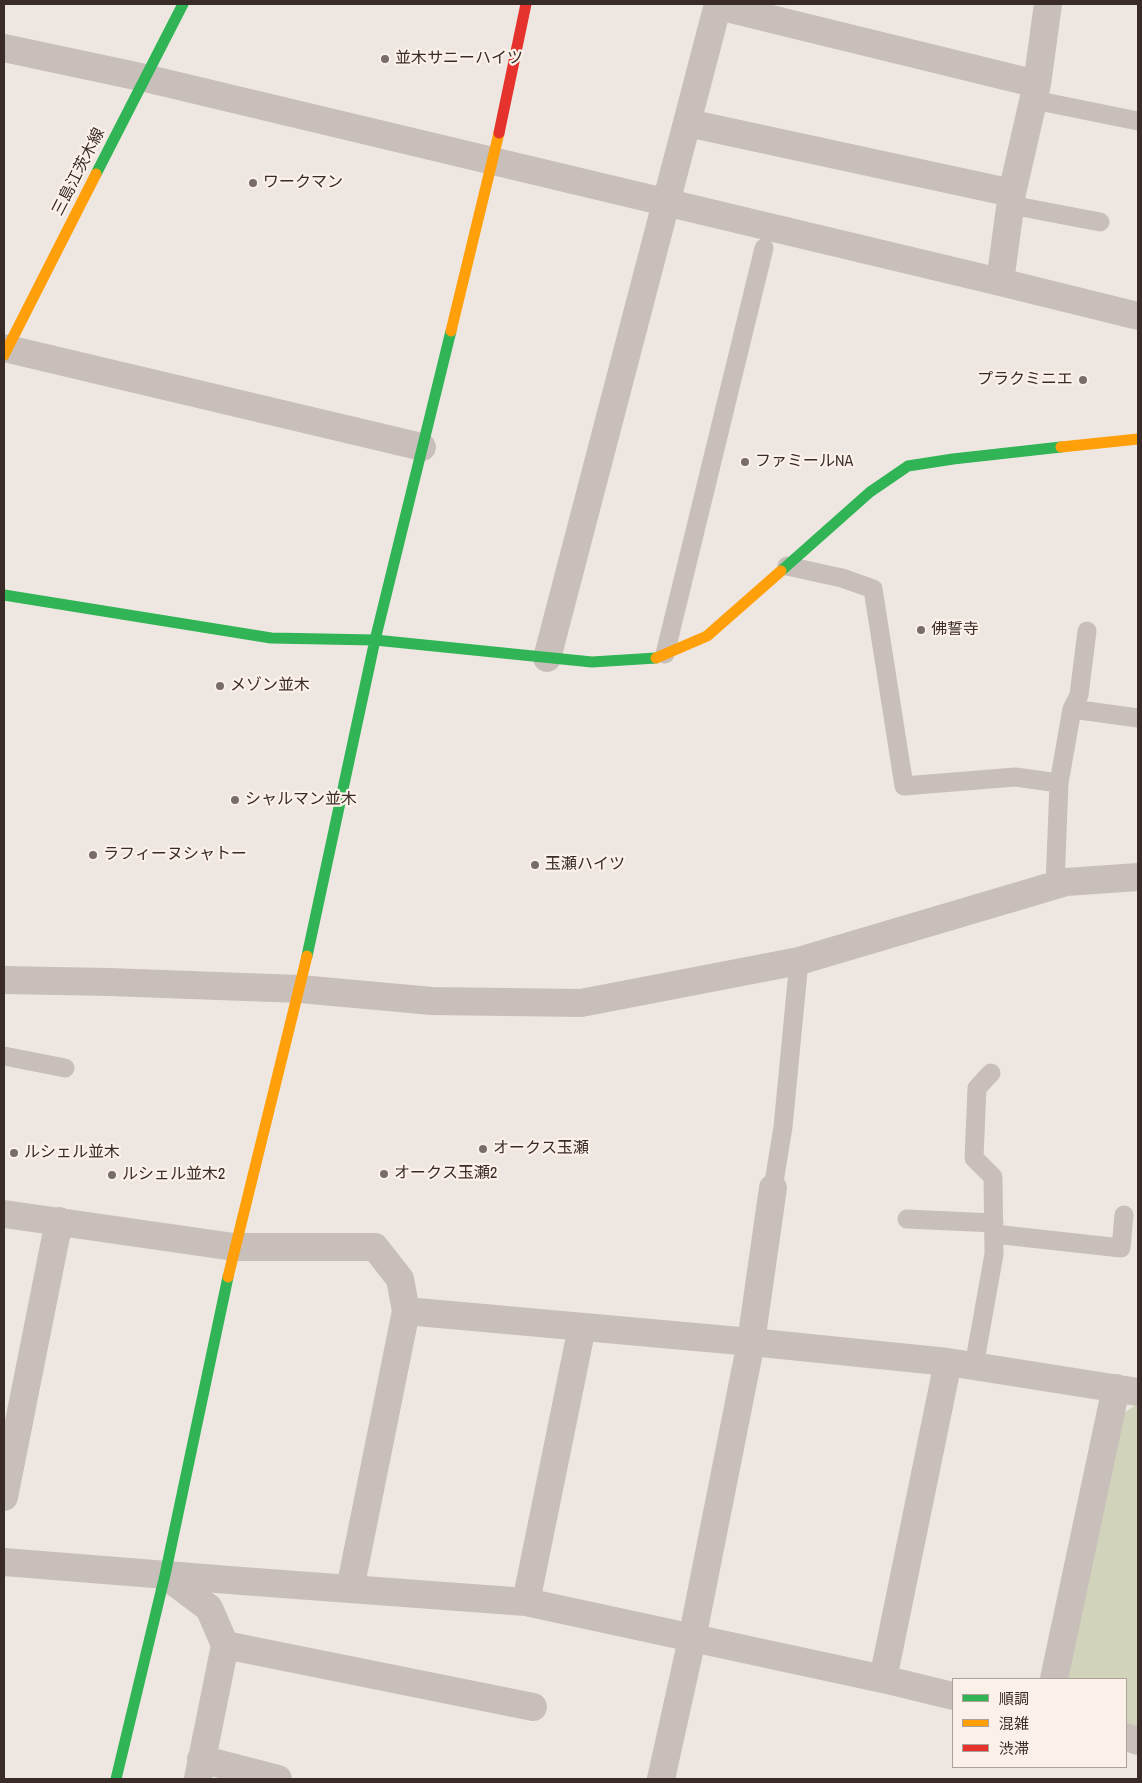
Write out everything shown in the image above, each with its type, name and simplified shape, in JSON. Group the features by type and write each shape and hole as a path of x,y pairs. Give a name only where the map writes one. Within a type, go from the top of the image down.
{"street":[{"name":"三島江茨木線","path":"5,350 184,4"},
{"path":"116,1779 165,1575 234,1247 300,989 375,640 492,161 526,4"},
{"path":"1000,282 1011,199 1035,92 1048,4"},
{"path":"547,658 718,5 1035,92"},
{"path":"4,48 146,78 1138,316"},
{"path":"688,123 1011,199"},
{"path":"5,350 422,447"},
{"path":"4,595 271,638 375,640 592,662 656,658 707,636 870,492 908,466 954,459 1138,439"},
{"path":"4,980 300,989 432,1001 581,1003 799,961 1066,882 1138,877"},
{"path":"661,1779 692,1639 751,1342 773,1188"},
{"path":"4,1214 234,1247 375,1248 400,1279 406,1311 350,1589"},
{"path":"4,1497 59,1221"},
{"path":"406,1311 751,1342 961,1364 1127,1390 1054,1678"},
{"path":"526,1602 582,1327"},
{"path":"883,1679 961,1364"},
{"path":"4,1562 526,1602 883,1679 952,1696"},
{"path":"165,1575 209,1608 225,1645 200,1769 278,1779"},
{"path":"225,1645 533,1707"}],"lane":[{"path":"1035,92 1138,121"},
{"path":"1011,199 1100,222"},
{"path":"665,654 764,248"},
{"path":"787,566 842,578 873,589 904,786 1015,777 1059,783"},
{"path":"1055,885 1059,783 1072,709 1079,695 1087,631"},
{"path":"1072,709 1138,718"},
{"path":"773,1188 783,1127 799,961"},
{"path":"4,1056 65,1068"},
{"path":"961,1364 994,1254 993,1177 974,1158 977,1088 992,1073"},
{"path":"906,1219 994,1228 1121,1248 1124,1215"}],"green space":[{"path":"1138,1404 1138,1726 1127,1723 1127,1678 1064,1678 1124,1413"}],"traffic: fast":[{"path":"96,174 183,4"},
{"path":"307,956 375,640 451,331"},
{"path":"781,571 870,492 908,466 1061,447"},
{"path":"4,595 271,638 375,640 592,662 656,658"},
{"path":"116,1779 165,1575 228,1277"}],"traffic: slow":[{"path":"451,331 499,133"},
{"path":"4,355 96,174"},
{"path":"1061,447 1138,439"},
{"path":"656,658 707,636 781,571"},
{"path":"228,1277 307,956"}],"traffic: jam":[{"path":"499,133 526,4"}],"place":[{"name":"並木サニーハイツ","path":"385,59"},
{"name":"ワークマン","path":"253,183"},
{"name":"プラクミニエ","path":"1083,380"},
{"name":"ファミールNA","path":"745,462"},
{"name":"佛誓寺","path":"921,630"},
{"name":"メゾン並木","path":"220,686"},
{"name":"シャルマン並木","path":"235,800"},
{"name":"ラフィーヌシャトー","path":"93,855"},
{"name":"玉瀬ハイツ","path":"535,865"},
{"name":"オークス玉瀬","path":"483,1149"},
{"name":"ルシェル並木","path":"14,1153"},
{"name":"オークス玉瀬2","path":"384,1174"},
{"name":"ルシェル並木2","path":"112,1175"}]}
